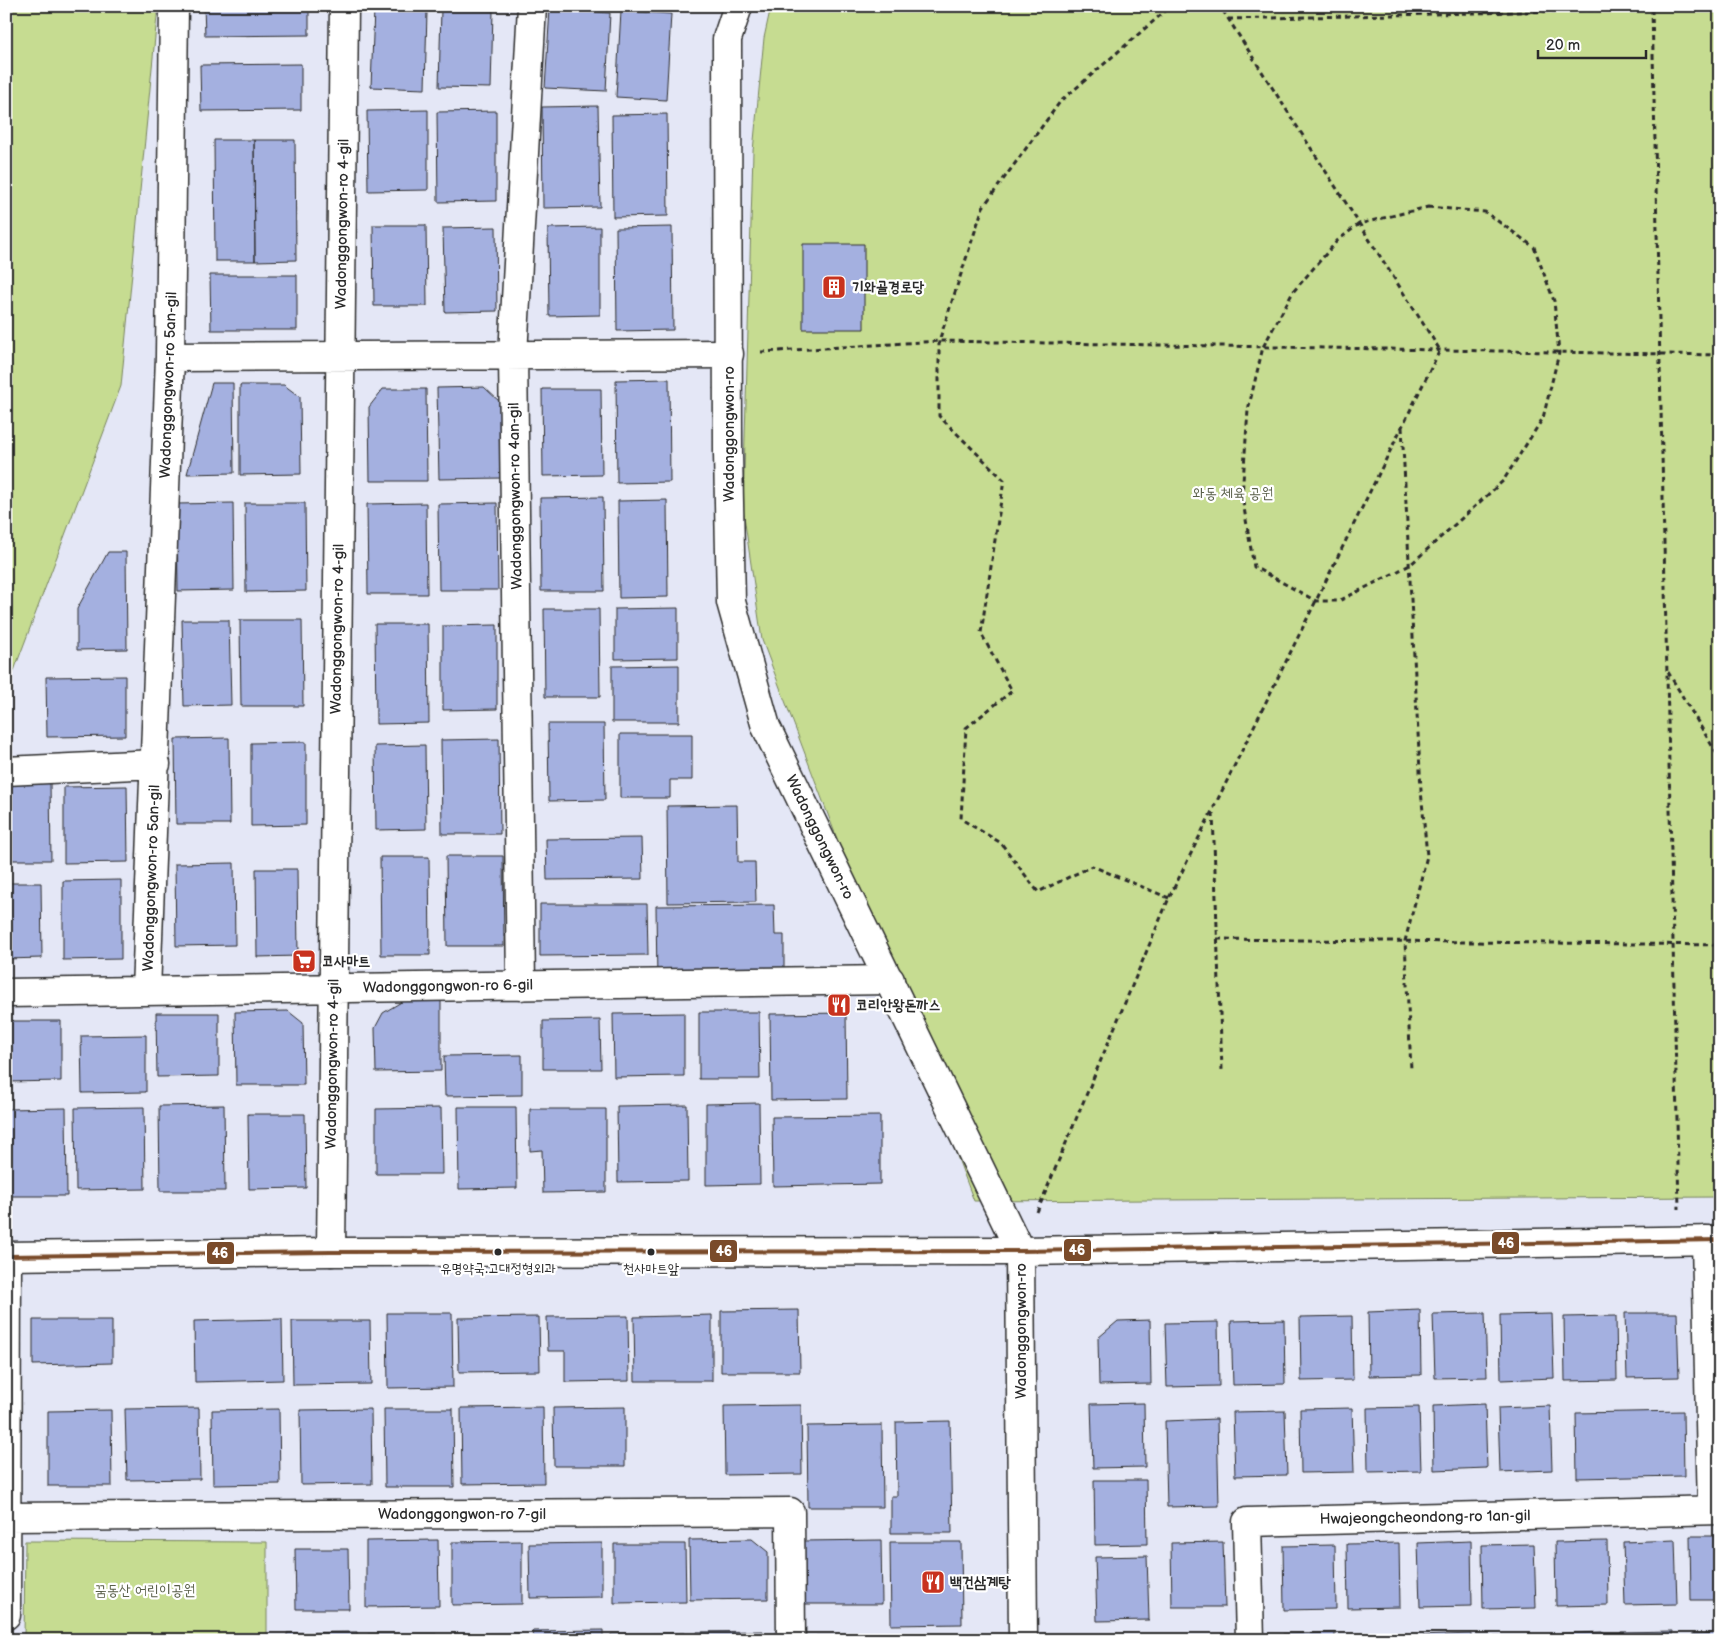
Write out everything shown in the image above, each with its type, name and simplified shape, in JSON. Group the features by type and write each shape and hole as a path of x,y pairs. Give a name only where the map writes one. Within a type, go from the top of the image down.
{"street":[{"name":"Wadonggongwon-ro 5an-gil","path":"146,991 170,357 174,6"},
{"name":"Wadonggongwon-ro 4-gil","path":"331,1252 344,6"},
{"name":"Wadonggongwon-ro 4an-gil","path":"521,986 513,355 532,6"},
{"name":"Wadonggongwon-ro","path":"738,6 727,39 731,602 766,727 1020,1251 1022,1640"},
{"path":"170,357 729,354"},
{"name":"Wadonggongwon-ro 5an-gil","path":"6,771 156,764"},
{"name":"Wadonggongwon-ro 6-gil","path":"6,993 890,980"},
{"path":"6,1615 7,1256 331,1252 1020,1251 1702,1240 1716,1510"},
{"name":"Hwajeongcheondong-ro 1an-gil","path":"1250,1640 1247,1522 1716,1510"},
{"name":"Wadonggongwon-ro 7-gil","path":"7,1517 790,1512 791,1640"}],"path":[{"path":"1169,898 1092,866 1038,892 1001,843 961,819 966,728 1012,691 981,633 1004,480 939,416 939,341 983,207 1060,102 1171,6"},
{"path":"1220,6 1440,350"},
{"path":"1563,6 1566,11"},
{"path":"1228,19 1720,7"},
{"path":"1652,9 1672,944 1702,1240"},
{"path":"1428,208 1484,212 1534,247 1554,301 1558,352 1544,418 1503,481 1410,565 1339,601 1316,600 1254,567 1242,496 1248,410 1264,347 1293,292 1336,241 1359,224 1428,208"},
{"path":"729,354 939,341 1720,355"},
{"path":"1020,1251 1169,898 1440,350"},
{"path":"1402,426 1421,790 1428,856 1405,941 1411,1070"},
{"path":"1666,670 1720,759"},
{"path":"1212,811 1222,1070"},
{"path":"1217,939 1720,944"}],"green space":[{"path":"6,6 158,6 121,386 6,692"},
{"name":"와동 체육 공원","path":"771,6 1720,6 1720,1197 974,1201 762,640 743,509 753,151 764,38"},
{"name":"꿈동산 어린이공원","path":"25,1541 267,1542 267,1640 24,1640"}],"building":[{"path":"204,6 309,6 309,35 205,36"},
{"path":"374,9 427,11 425,89 371,87"},
{"path":"441,9 493,11 491,88 439,87"},
{"path":"550,9 610,13 606,91 545,88"},
{"path":"621,11 671,14 666,100 616,97"},
{"path":"301,64 301,110 201,111 200,65"},
{"path":"598,106 600,207 543,208 542,107"},
{"path":"428,110 428,190 368,191 367,111"},
{"path":"496,111 496,201 438,202 437,112"},
{"path":"667,114 668,216 613,217 612,115"},
{"path":"214,140 254,140 255,261 215,261"},
{"path":"254,140 295,140 296,260 255,261"},
{"path":"373,225 426,225 427,306 374,306"},
{"path":"496,227 497,311 445,312 443,228"},
{"path":"600,227 600,315 549,316 548,228"},
{"path":"672,227 673,330 617,331 616,228"},
{"name":"기와골경로당","path":"803,244 864,244 864,329 803,329"},
{"path":"210,275 297,275 297,330 211,330"},
{"path":"669,379 670,482 617,483 616,380"},
{"path":"212,383 233,383 234,473 187,474"},
{"path":"240,385 284,385 300,397 301,474 240,475"},
{"path":"484,387 501,403 502,478 439,479 437,388"},
{"path":"383,389 426,389 427,481 370,481 369,407"},
{"path":"542,389 601,389 602,475 543,476"},
{"path":"603,497 604,591 541,591 540,498"},
{"path":"667,500 668,597 619,598 618,501"},
{"path":"233,503 234,590 178,591 177,504"},
{"path":"245,503 305,503 306,591 246,592"},
{"path":"426,503 427,594 368,594 367,504"},
{"path":"497,503 498,590 439,590 438,504"},
{"path":"108,552 126,552 127,649 77,650 77,609"},
{"path":"678,608 678,658 615,659 615,609"},
{"path":"544,609 599,609 600,697 545,697"},
{"path":"182,620 229,620 231,705 184,706"},
{"path":"240,620 302,620 303,706 241,706"},
{"path":"375,624 428,624 429,723 376,724"},
{"path":"497,625 497,709 443,710 443,626"},
{"path":"679,665 679,722 612,722 612,666"},
{"path":"125,676 125,736 47,737 46,677"},
{"path":"548,724 604,724 605,800 549,801"},
{"path":"620,734 692,734 692,780 670,780 670,798 620,798"},
{"path":"229,738 230,824 176,824 175,739"},
{"path":"499,739 500,834 442,834 441,740"},
{"path":"306,742 306,825 251,826 251,743"},
{"path":"425,745 426,829 376,830 375,746"},
{"path":"6,783 50,783 51,860 6,860"},
{"path":"127,786 128,862 64,863 64,787"},
{"path":"737,805 738,862 755,862 756,902 668,903 667,806"},
{"path":"642,838 643,879 547,880 546,839"},
{"path":"446,856 503,856 504,946 447,946"},
{"path":"380,857 429,857 430,955 381,955"},
{"path":"234,863 235,945 176,946 175,864"},
{"path":"256,869 297,869 298,956 257,957"},
{"path":"121,880 121,959 63,960 63,881"},
{"path":"6,883 41,883 42,958 6,959"},
{"path":"540,904 647,904 648,955 540,956"},
{"path":"774,905 775,935 784,935 784,980 657,982 656,906"},
{"path":"403,1001 441,1001 441,1071 376,1072 375,1028 383,1013"},
{"path":"288,1011 303,1023 304,1085 236,1085 235,1012"},
{"path":"699,1012 759,1012 760,1079 699,1079"},
{"path":"156,1013 219,1013 219,1076 157,1077"},
{"path":"684,1013 684,1076 614,1077 613,1014"},
{"path":"846,1013 847,1099 771,1100 770,1014"},
{"path":"600,1020 601,1069 543,1069 543,1021"},
{"path":"6,1021 61,1021 61,1081 6,1082"},
{"path":"146,1035 146,1092 82,1093 81,1036"},
{"path":"522,1055 522,1095 445,1096 444,1056"},
{"path":"759,1103 760,1184 706,1185 706,1104"},
{"path":"224,1105 225,1191 160,1191 159,1106"},
{"path":"687,1105 688,1181 618,1182 617,1106"},
{"path":"144,1107 145,1189 76,1190 75,1108"},
{"path":"458,1107 516,1107 517,1188 459,1189"},
{"path":"66,1108 67,1196 6,1196 6,1109"},
{"path":"441,1108 442,1174 376,1174 376,1109"},
{"path":"530,1109 606,1109 606,1192 543,1193 542,1150 530,1151"},
{"path":"248,1114 305,1114 306,1188 249,1189"},
{"path":"880,1116 880,1184 773,1186 772,1117"},
{"path":"799,1310 800,1372 721,1372 721,1311"},
{"path":"1420,1310 1421,1375 1369,1376 1368,1312"},
{"path":"387,1313 452,1313 453,1387 388,1388"},
{"path":"1485,1313 1487,1377 1435,1378 1433,1314"},
{"path":"1625,1313 1677,1313 1679,1377 1627,1378"},
{"path":"1552,1314 1554,1378 1501,1380 1500,1315"},
{"path":"712,1315 712,1381 635,1381 634,1317"},
{"path":"628,1316 629,1381 565,1382 565,1351 548,1351 547,1317"},
{"path":"1352,1316 1353,1380 1301,1381 1300,1317"},
{"path":"1616,1316 1617,1380 1565,1381 1564,1317"},
{"path":"539,1317 540,1371 459,1372 458,1318"},
{"path":"282,1319 283,1380 195,1382 194,1321"},
{"path":"33,1320 112,1320 112,1363 33,1365"},
{"path":"1150,1320 1151,1384 1099,1385 1098,1338 1118,1321"},
{"path":"1284,1320 1285,1384 1233,1385 1231,1321"},
{"path":"292,1321 370,1321 371,1384 293,1385"},
{"path":"1218,1322 1219,1386 1167,1387 1165,1323"},
{"path":"1144,1403 1145,1467 1093,1468 1091,1404"},
{"path":"1485,1404 1487,1468 1434,1470 1433,1406"},
{"path":"801,1405 802,1474 725,1475 724,1406"},
{"path":"1550,1406 1552,1470 1500,1472 1498,1408"},
{"path":"543,1407 544,1483 462,1484 461,1408"},
{"path":"625,1407 625,1466 554,1466 553,1408"},
{"path":"1419,1407 1421,1471 1368,1472 1367,1408"},
{"path":"199,1408 200,1479 127,1480 125,1409"},
{"path":"1352,1408 1354,1472 1301,1473 1300,1409"},
{"path":"279,1409 280,1484 213,1485 212,1410"},
{"path":"371,1409 372,1484 301,1485 300,1410"},
{"path":"384,1409 453,1409 454,1487 385,1487"},
{"path":"111,1410 112,1486 48,1486 48,1411"},
{"path":"1285,1411 1287,1475 1235,1476 1233,1412"},
{"path":"1683,1411 1684,1476 1577,1478 1576,1413"},
{"path":"1217,1419 1219,1506 1167,1507 1165,1421"},
{"path":"950,1421 952,1533 891,1533 891,1496 897,1496 896,1422"},
{"path":"882,1425 883,1507 808,1507 807,1426"},
{"path":"1094,1480 1146,1480 1147,1544 1095,1545"},
{"path":"1690,1536 1720,1536 1720,1600 1691,1600"},
{"path":"752,1539 768,1552 768,1599 690,1600 689,1540"},
{"path":"438,1540 439,1606 366,1607 366,1541"},
{"path":"881,1540 882,1604 804,1604 803,1541"},
{"path":"1675,1540 1677,1604 1625,1605 1623,1542"},
{"path":"522,1541 522,1604 452,1605 452,1542"},
{"path":"1471,1541 1472,1606 1420,1607 1418,1543"},
{"path":"1607,1541 1608,1605 1556,1606 1555,1542"},
{"path":"890,1542 961,1542 962,1624 891,1625"},
{"path":"1223,1542 1225,1607 1172,1607 1171,1543"},
{"path":"602,1543 602,1597 530,1598 529,1544"},
{"path":"1399,1543 1400,1607 1348,1608 1347,1544"},
{"path":"614,1544 685,1544 686,1602 614,1603"},
{"path":"1534,1544 1536,1608 1483,1609 1482,1545"},
{"path":"1335,1545 1336,1609 1284,1610 1283,1546"},
{"path":"295,1549 348,1549 349,1609 296,1609"},
{"path":"1147,1556 1149,1620 1097,1621 1095,1557"},
{"path":"603,1630 603,1640 533,1640 532,1631"},
{"path":"763,1631 764,1640 697,1640 697,1632"},
{"path":"1673,1631 1673,1640 1621,1640 1621,1632"},
{"path":"357,1632 357,1640 287,1640 287,1633"},
{"path":"1603,1632 1603,1640 1551,1640 1551,1634"},
{"path":"520,1633 520,1640 452,1640 452,1634"},
{"path":"684,1633 684,1640 611,1640 611,1634"},
{"path":"1335,1633 1335,1640 1283,1640 1283,1634"},
{"path":"1720,1633 1720,1640 1692,1640 1692,1634"},
{"path":"368,1634 436,1634 436,1640 368,1640"},
{"path":"1471,1634 1471,1640 1419,1640 1419,1636"},
{"path":"1402,1635 1402,1640 1350,1640 1350,1636"},
{"path":"816,1636 883,1636 883,1640 816,1640"},
{"path":"1484,1637 1536,1637 1536,1640 1484,1640"},
{"path":"956,1638 956,1640 892,1640 892,1639"}],"transit line":[{"name":"46","path":"6,1256 331,1252 1020,1251 1720,1240"}],"place":[{"name":"기와골경로당","path":"834,287"},
{"name":"코사마트","path":"304,961"},
{"name":"코리안왕돈까스","path":"839,1005"},
{"name":"유명약국.고대정형외과","path":"498,1252"},
{"name":"천사마트앞","path":"651,1252"},
{"name":"백건삼계탕","path":"933,1582"}]}
